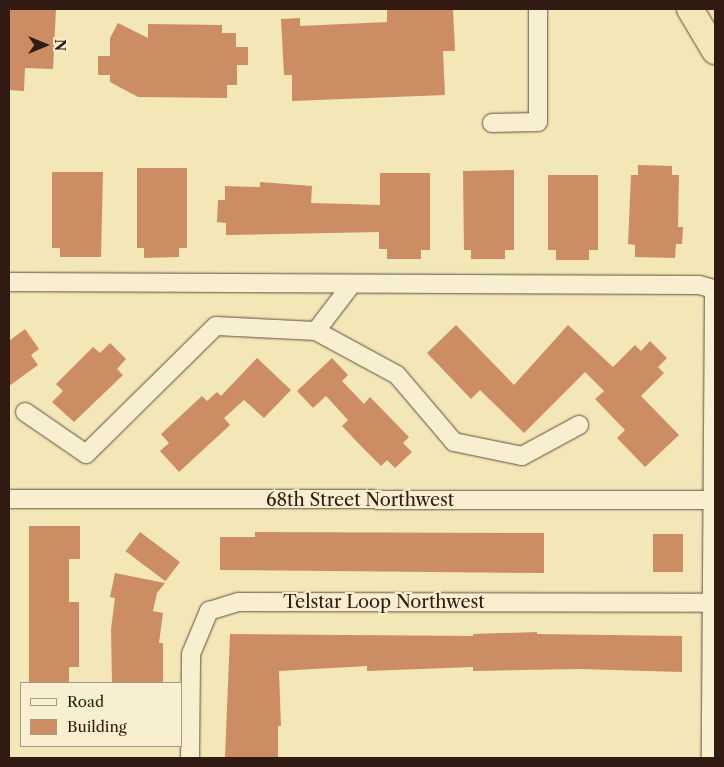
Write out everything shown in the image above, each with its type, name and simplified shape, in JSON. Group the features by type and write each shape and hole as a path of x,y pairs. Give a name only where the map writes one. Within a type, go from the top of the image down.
{"highway":[{"path":"690,9 715,51"}],"street":[{"path":"492,123 538,122 538,9"},
{"path":"9,282 351,286 699,285 714,289 711,500 713,538 711,758"},
{"path":"316,331 351,286"},
{"path":"25,412 86,454 216,326 316,331 397,375 454,442 522,456 579,425"},
{"name":"68th Street Northwest","path":"9,499 711,500"},
{"name":"Telstar Loop Northwest","path":"190,758 191,654 209,611 216,608 238,602 711,603"}],"building":[{"path":"9,9 56,9 53,69 25,68 24,91 9,90"},
{"path":"387,9 453,9 455,51 443,51 445,95 292,101 292,75 284,75 281,19 300,18 300,26 387,22"},
{"path":"118,23 148,38 148,24 222,25 222,33 236,33 236,47 248,47 248,65 237,65 237,85 227,85 227,98 138,97 110,82 110,75 98,75 98,56 110,56 110,38"},
{"path":"638,165 672,166 672,175 679,175 678,227 683,227 682,244 676,244 675,258 635,257 635,245 628,244 631,175 638,175"},
{"path":"137,168 187,168 187,248 179,248 179,257 144,258 144,248 137,248"},
{"path":"514,170 514,250 505,250 505,259 471,259 471,250 464,250 463,171"},
{"path":"52,172 103,172 101,257 60,257 60,248 52,248"},
{"path":"380,173 430,173 430,250 421,250 421,259 387,259 387,249 379,249 379,232 226,235 226,223 217,222 218,200 225,200 225,186 260,187 260,182 312,186 311,203 380,205"},
{"path":"548,175 598,175 598,250 589,250 589,260 556,260 556,250 548,250"},
{"path":"456,325 514,385 568,325 613,367 635,345 641,351 650,341 667,358 658,367 664,373 641,396 679,435 645,467 617,438 625,430 595,399 604,391 585,372 524,433 480,390 471,399 427,353"},
{"path":"25,329 39,349 31,355 38,365 9,386 9,341"},
{"path":"110,343 126,359 117,369 123,375 74,422 52,402 63,391 56,384 93,347 100,353"},
{"path":"257,358 291,390 264,418 244,400 224,418 230,425 179,472 160,451 169,443 161,434 202,396 207,401 217,392 221,396"},
{"path":"332,358 348,375 342,381 364,404 370,397 409,437 403,443 412,452 395,468 387,460 381,466 359,444 342,426 348,420 326,396 313,408 297,391"},
{"path":"29,526 80,526 80,559 69,559 69,602 79,602 79,667 69,667 69,682 29,682"},
{"path":"140,532 180,562 165,581 126,551"},
{"path":"255,532 544,533 544,573 220,570 220,537 255,537"},
{"path":"653,534 683,534 683,572 653,572"},
{"path":"115,573 165,583 157,593 153,611 163,613 159,643 163,643 163,682 112,682 111,629 115,598 110,597"},
{"path":"537,632 537,634 682,636 682,672 580,669 473,671 473,667 367,671 367,666 279,671 281,726 278,726 278,758 225,758 230,634 473,636 473,634"}]}
